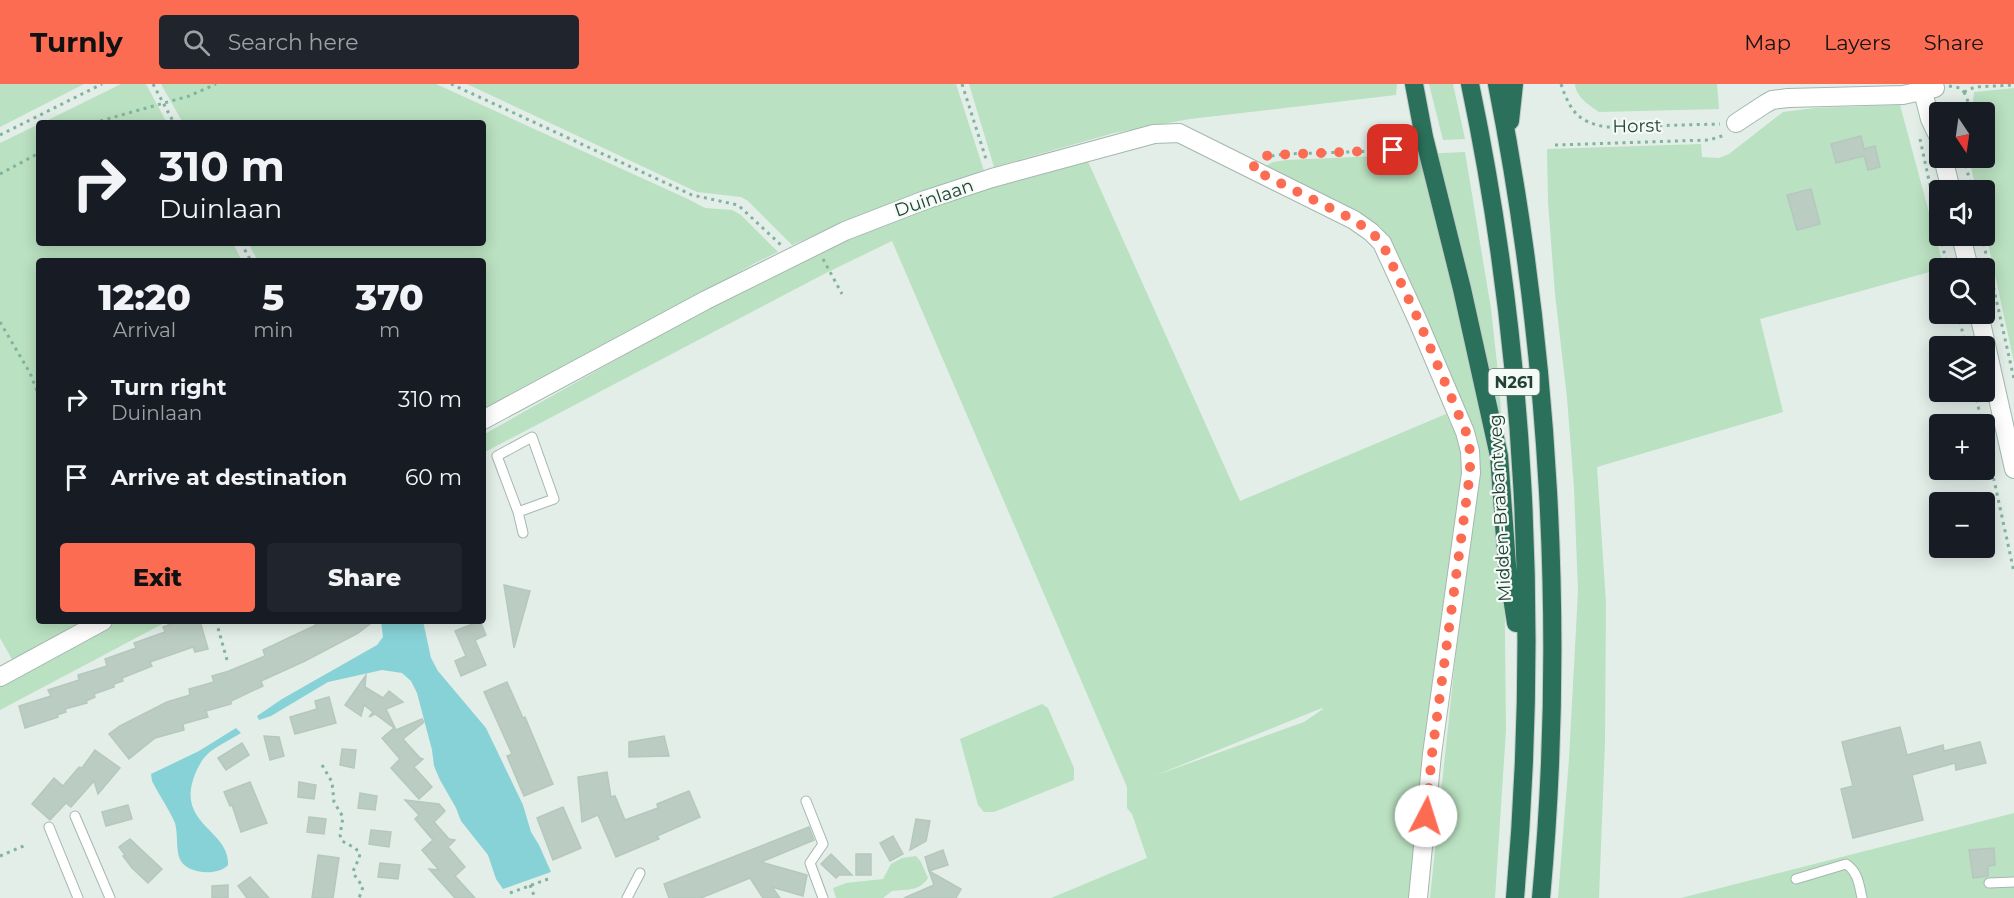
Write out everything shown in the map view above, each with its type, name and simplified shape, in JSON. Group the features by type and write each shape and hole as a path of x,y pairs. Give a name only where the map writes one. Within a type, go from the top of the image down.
{"highway":[{"name":"N261","path":"1414,84 1424,137 1462,289 1498,456 1508,565 1526,684"},
{"name":"Midden-Brabantweg","path":"1470,84 1482,139 1498,244 1516,401 1523,538 1526,684 1524,773 1515,898"},
{"name":"N261","path":"1497,84 1508,137 1536,342 1547,479 1552,666 1549,773 1541,898"},
{"name":"N261","path":"1508,137 1514,84"}],"street":[{"path":"1736,123 1772,100 1904,95 1928,87"},
{"path":"1928,87 1936,102"},
{"path":"1928,87 1929,103"},
{"name":"Duinlaan","path":"486,418 791,257 845,231 925,200 992,178 1154,134 1179,133 1354,220 1382,243 1458,414 1470,451 1470,473 1432,754 1418,898"},
{"path":"1981,324 2014,469"},
{"path":"0,677 97,624"}],"lane":[{"path":"518,512 554,499 532,437 497,456 518,512 523,533"},
{"path":"806,801 823,844 810,863 824,898"},
{"path":"75,816 110,898"},
{"path":"48,827 78,898"},
{"path":"1796,879 1846,864 1852,868 1858,878 1862,898"},
{"path":"627,898 639,873"},
{"path":"1989,883 2014,882"}],"path":[{"path":"0,135 102,84"},
{"path":"153,84 172,120"},
{"path":"104,120 189,96 216,84"},
{"path":"452,84 692,195 738,205 791,257"},
{"path":"962,84 992,178"},
{"name":"Horst","path":"1561,84 1571,109 1581,119 1591,124 1606,127 1736,123"},
{"path":"1968,102 1964,92 1975,87 2014,85"},
{"path":"1555,145 1709,140 1727,134 1736,123"},
{"path":"1920,130 1929,183"},
{"path":"1252,169 1261,157 1270,155 1414,149"},
{"path":"0,174 36,155"},
{"path":"817,244 842,294"},
{"path":"1984,246 2014,379"},
{"path":"0,322 30,373 36,388"},
{"path":"1994,480 2014,572"},
{"path":"217,624 227,660"},
{"path":"322,765 332,782 334,802 343,817 340,835 342,841 360,853 359,862 353,873 363,886 359,898"},
{"path":"0,856 26,845"},
{"path":"510,893 548,879"},
{"path":"530,885 535,898"}],"green space":[{"path":"0,84 84,84 0,127"},
{"path":"121,84 146,84 165,120 48,120"},
{"path":"161,84 436,84 705,208 732,210 741,215 778,252 486,415 486,258 256,258 250,246 486,246 486,120 181,120"},
{"path":"467,84 956,84 984,171 859,216 792,245 748,201 741,197 697,192"},
{"path":"969,84 1397,84 1396,95 1190,119 1114,133 994,167"},
{"path":"1429,84 1453,84 1465,139 1443,140"},
{"path":"1575,84 1717,84 1719,109 1599,112 1580,97"},
{"path":"2014,88 2014,362 1995,275 1995,258 1991,258 1989,246 1995,246 1995,180 1974,180 1971,168 1995,168 1995,102 1973,102 1974,92"},
{"path":"1900,105 1929,212 1929,246 1938,246 1941,258 1929,258 1929,272 1760,319 1783,412 1597,467 1606,603 1605,742 1599,898 1558,898 1569,759 1578,591 1574,488 1567,398 1555,294 1548,202 1547,149 1701,144 1702,157 1719,158 1729,154 1783,112 1815,108"},
{"path":"36,125 36,246 234,246 240,258 36,258 36,624 77,624 13,661 0,638 0,143"},
{"path":"1465,152 1491,309 1499,382 1503,442 1506,730 1495,898 1430,898 1465,566 1474,432 1462,401 1381,227 1264,167 1273,162 1287,160"},
{"path":"1086,157 1240,501 1446,414 1460,445 1465,465 1413,898 1051,898 1147,858 1132,814 1127,808 1127,787 892,241 826,273 486,451 486,433 706,309 849,237 991,186","holes":["1322,708 1323,709 1304,722 1154,776"]},
{"path":"113,624 162,624 0,710 0,686"},
{"path":"1042,704 1048,708 1074,768 1074,780 994,812 984,812 978,805 960,739"},
{"path":"2014,813 2014,898 1681,898"},
{"path":"916,856 928,878 921,886 892,891 883,898 836,898 833,888 846,883 883,879 891,864 902,858"}],"water":[{"path":"381,624 424,624 431,658 438,671 486,728 523,805 531,832 551,872 503,889 496,879 488,855 461,821 440,780 434,766 417,693 411,681 402,673 382,670 328,682 271,716 259,720 257,716 282,699 377,645 383,637"},
{"path":"236,728 241,733 211,751 201,762 193,780 191,795 193,807 198,818 221,844 226,853 228,865 216,871 201,872 182,863 179,857 175,823 152,781 151,774 199,751"}],"building":[{"path":"1861,136 1864,149 1875,146 1880,167 1868,170 1864,156 1836,163 1831,144"},
{"path":"1811,189 1820,224 1797,230 1787,195"},
{"path":"504,585 530,591 514,648"},
{"path":"171,624 201,624 208,649 195,652 193,647 150,662 152,666 122,678 123,681 114,684 114,687 94,694 95,697 86,701 87,703 65,709 66,712 57,715 58,717 25,728 19,706 51,696 48,690 79,680 78,675 107,666 105,659 136,648 134,643 165,632 163,627"},
{"path":"370,624 358,633 305,661 261,681 263,686 231,701 231,704 206,711 208,717 183,724 184,730 155,738 129,759 109,734 167,702 190,695 189,689 214,682 212,676 265,656 263,650 316,625"},
{"path":"472,624 481,624 486,635 475,640 486,665 461,676 455,661 466,656 455,631"},
{"path":"366,675 365,687 383,698 389,691 403,702 386,709 396,730 422,719 424,722 403,739 423,759 414,767 432,787 419,799 391,768 400,759 382,738 394,728 375,714 369,717 373,712 364,705 361,716 345,705"},
{"path":"507,682 523,718 525,717 553,784 524,796 507,756 512,754 484,692"},
{"path":"329,697 336,723 295,734 290,717 317,709 315,701"},
{"path":"1900,727 1907,755 1943,745 1944,751 1980,742 1986,763 1956,770 1955,763 1912,775 1923,820 1853,838 1841,789 1853,786 1842,742"},
{"path":"264,736 279,737 284,756 270,760"},
{"path":"664,736 669,756 629,757 629,742"},
{"path":"242,743 249,755 226,770 218,758"},
{"path":"342,749 356,750 354,768 340,765"},
{"path":"95,750 120,768 98,794 94,781 71,807 66,803 50,820 32,804 54,778 63,786 79,767 82,768"},
{"path":"607,772 611,797 615,796 625,820 658,808 657,804 689,791 700,817 657,836 659,839 616,857 598,815 582,822 578,777"},
{"path":"250,782 267,823 241,832 232,805 230,806 224,792"},
{"path":"299,782 316,785 314,799 298,797"},
{"path":"360,793 377,796 375,810 358,808"},
{"path":"405,800 439,804 445,811 434,822 449,839 455,840 448,847 465,867 455,876 475,898 455,898 429,869 439,870 422,850 433,840 415,819 419,815"},
{"path":"128,805 132,819 106,826 102,812"},
{"path":"563,807 581,848 553,860 537,818"},
{"path":"309,817 326,819 324,834 307,832"},
{"path":"916,819 930,821 926,841 910,850"},
{"path":"809,827 814,840 761,862 807,875 803,896 772,887 780,898 763,898 750,878 701,898 669,898 664,884"},
{"path":"371,830 391,832 389,847 369,844"},
{"path":"893,836 903,854 890,861 880,843"},
{"path":"130,839 162,869 148,883 132,868 119,847"},
{"path":"1994,848 1995,865 1988,866 1988,876 1973,878 1969,850"},
{"path":"943,850 948,865 929,871 925,857"},
{"path":"831,854 852,875 839,875 836,878 821,864"},
{"path":"856,854 871,854 871,875 856,875"},
{"path":"318,855 339,858 333,898 312,898"},
{"path":"380,863 400,865 398,879 378,877"},
{"path":"929,871 961,889 956,898 904,898 934,885"},
{"path":"250,877 269,898 247,898 238,886"},
{"path":"228,885 228,898 212,898 212,886"}],"route":[{"path":"1393,150 1270,155 1261,157 1252,169 1354,220 1382,243 1418,319 1466,432 1470,451 1470,473 1432,754 1426,816"}]}
